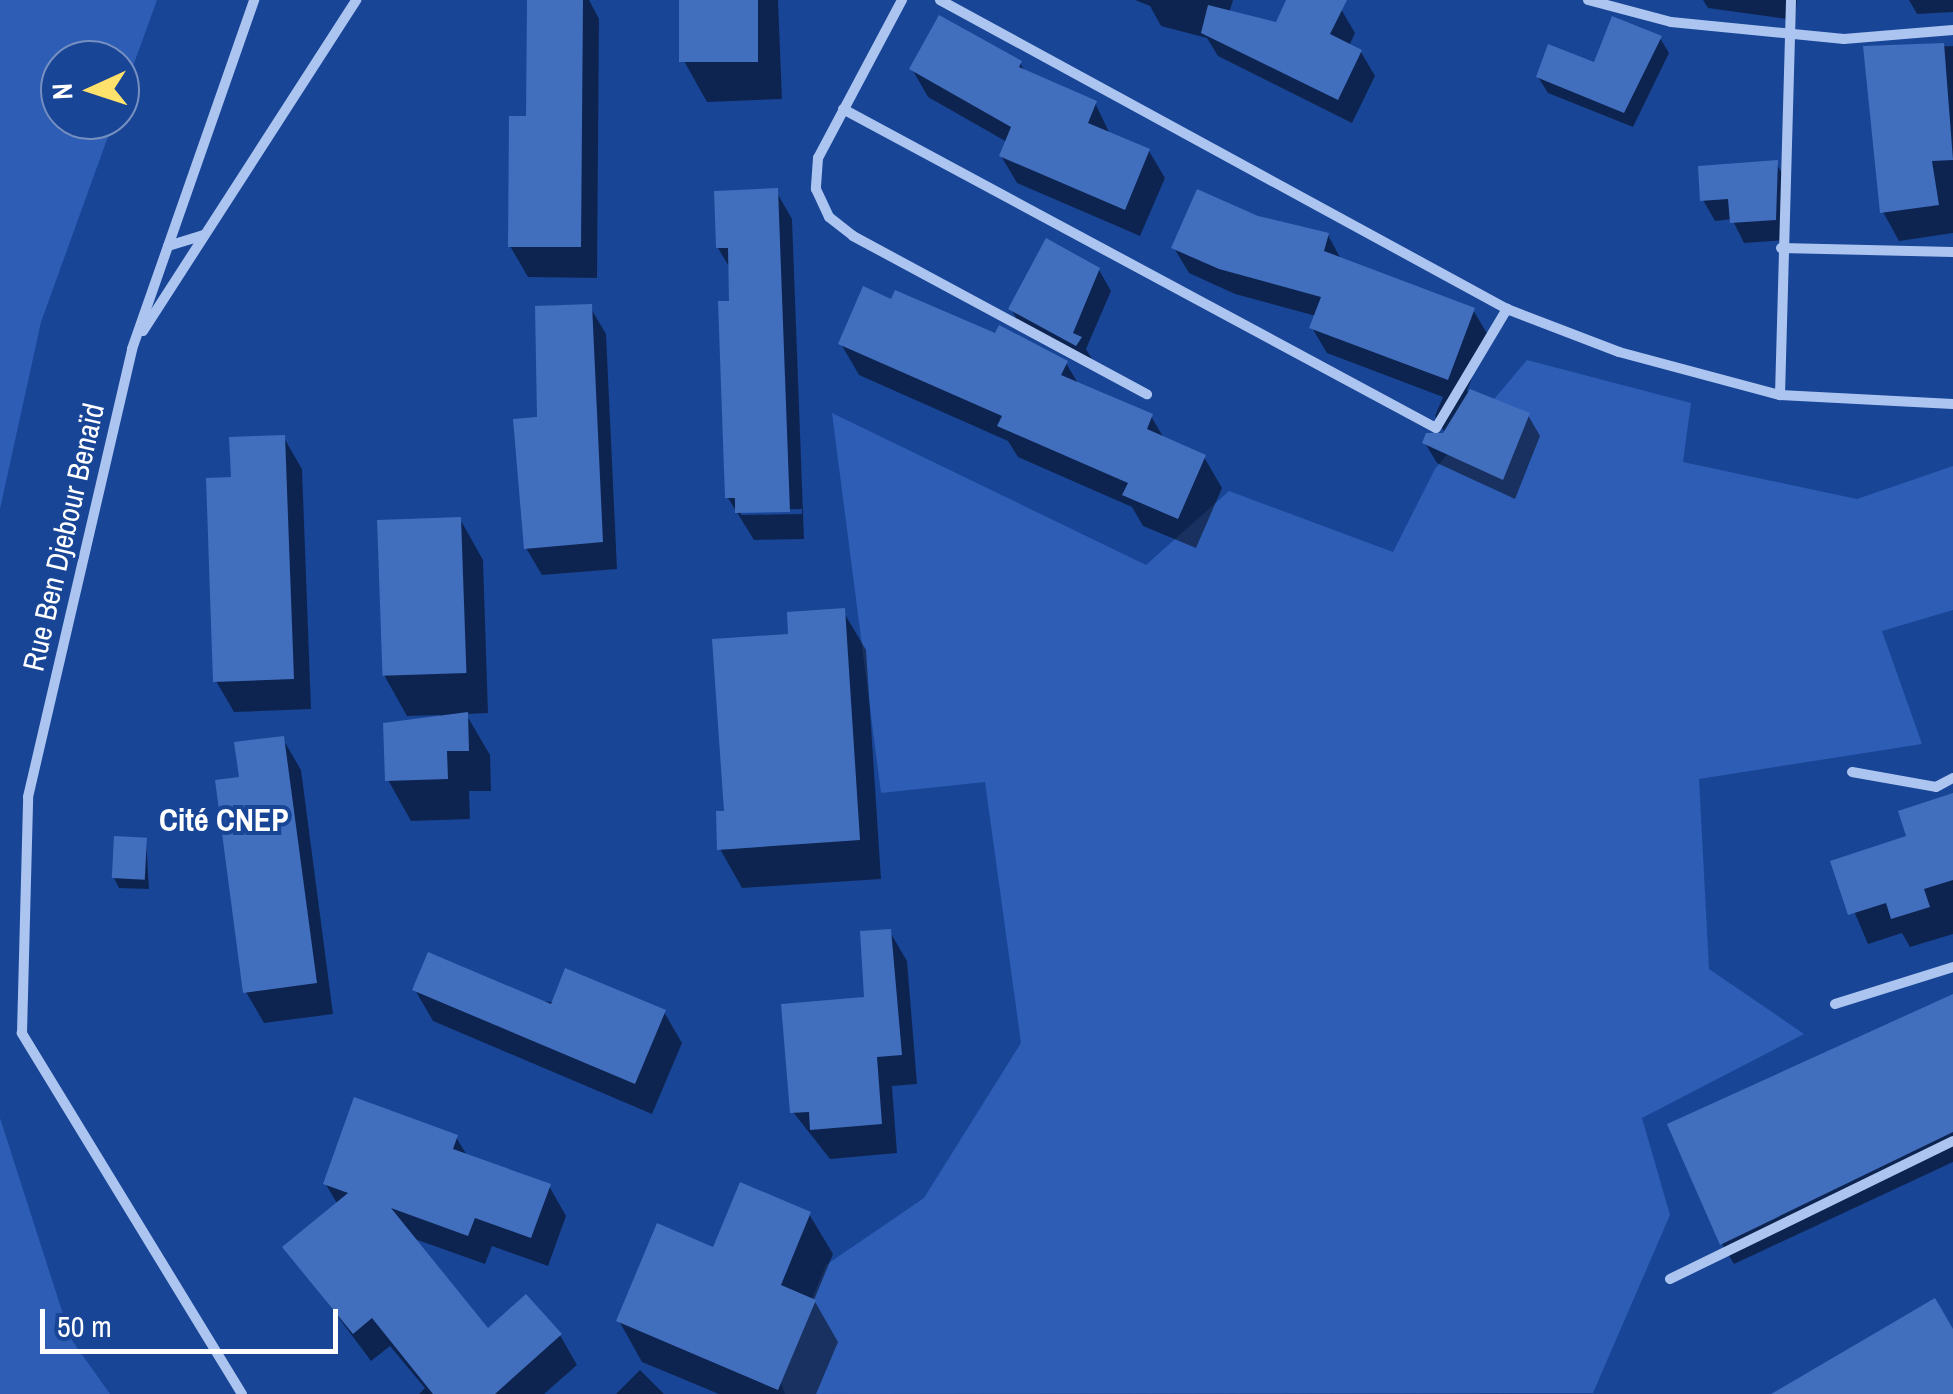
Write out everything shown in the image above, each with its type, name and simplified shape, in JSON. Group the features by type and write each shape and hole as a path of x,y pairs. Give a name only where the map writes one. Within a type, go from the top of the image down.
{"street":[{"path":"132,348 254,0"},
{"path":"132,348 356,0"},
{"path":"902,0 843,110 816,174 821,204 840,228 1147,394"},
{"path":"940,0 1507,309 1619,352 1780,396 1953,404"},
{"path":"1588,0 1671,22 1844,39 1953,30"},
{"path":"1780,396 1790,0"},
{"path":"843,110 1436,428 1507,309"},
{"path":"168,246 205,235"},
{"path":"1781,248 1953,252"},
{"name":"Rue Ben Djebour Benaïd","path":"132,348 28,797 22,1032 242,1394"},
{"path":"1852,772 1936,787 1953,778"},
{"path":"1835,1004 1953,967"},
{"path":"1670,1278 1953,1141"}],"shaded area":[{"path":"0,0 157,0 140,47 140,40 40,40 40,140 107,140 41,322 0,509"},
{"path":"1527,360 1691,403 1683,462 1857,499 1953,466 1953,610 1882,631 1922,744 1699,779 1709,969 1804,1034 1642,1118 1670,1215 1593,1393 785,1394 779,1378 826,1265 924,1198 1021,1043 985,782 881,793 832,413 1146,565 1229,491 1393,552 1435,469"},
{"path":"0,1118 71,1339 110,1394 0,1394"}],"building":[{"path":"527,0 583,0 581,247 508,247 509,116 526,116"},
{"path":"679,0 758,0 758,62 679,62"},
{"path":"1286,0 1347,0 1330,34 1362,50 1338,100 1201,33 1208,5 1276,22"},
{"path":"939,15 1022,61 1019,67 1097,101 1088,123 1150,149 1125,210 999,156 1011,127 909,69"},
{"path":"1612,16 1662,36 1624,113 1536,77 1548,44 1594,62"},
{"path":"1944,43 1953,160 1932,161 1939,205 1880,213 1863,46"},
{"path":"1778,160 1776,220 1730,223 1728,199 1700,201 1698,166"},
{"path":"778,188 790,512 735,513 735,498 725,498 718,301 729,301 728,248 716,248 714,191"},
{"path":"1197,189 1258,216 1329,233 1324,251 1475,308 1448,380 1309,328 1321,297 1219,269 1171,248"},
{"path":"1046,238 1100,268 1073,333 1082,337 1076,346 1008,309"},
{"path":"863,286 891,299 895,290 995,333 999,325 1068,361 1061,375 1153,414 1147,429 1206,455 1178,519 1122,495 1128,483 997,426 1002,416 838,344"},
{"path":"592,304 603,542 524,549 513,419 537,417 535,306"},
{"path":"1470,389 1530,413 1503,480 1422,443 1426,433 1443,433"},
{"path":"285,435 294,679 213,682 206,478 231,477 229,437"},
{"path":"461,517 466,673 382,676 377,520"},
{"path":"845,608 860,840 717,850 716,811 724,811 712,639 788,634 787,612"},
{"path":"468,712 469,751 447,751 448,779 385,781 383,723"},
{"path":"284,736 317,983 243,993 215,780 239,777 234,742"},
{"path":"1953,793 1953,880 1924,889 1930,907 1891,919 1886,903 1848,915 1830,861 1906,836 1898,811"},
{"path":"114,836 147,838 145,880 112,878"},
{"path":"891,929 902,1055 877,1057 882,1124 810,1130 809,1112 790,1113 781,1004 864,997 860,931"},
{"path":"428,952 551,1004 565,968 666,1010 635,1084 412,990"},
{"path":"1953,994 1953,1132 1720,1245 1667,1124"},
{"path":"354,1097 458,1135 453,1149 551,1184 531,1238 475,1218 468,1236 391,1208 488,1328 526,1294 562,1334 495,1394 433,1394 372,1318 353,1334 282,1247 348,1193 323,1184"},
{"path":"740,1182 811,1212 781,1285 816,1300 778,1390 616,1321 657,1223 713,1247"},
{"path":"1935,1298 1953,1329 1953,1394 1771,1394"}],"district":[{"name":"Cité CNEP","path":"224,820"}]}
